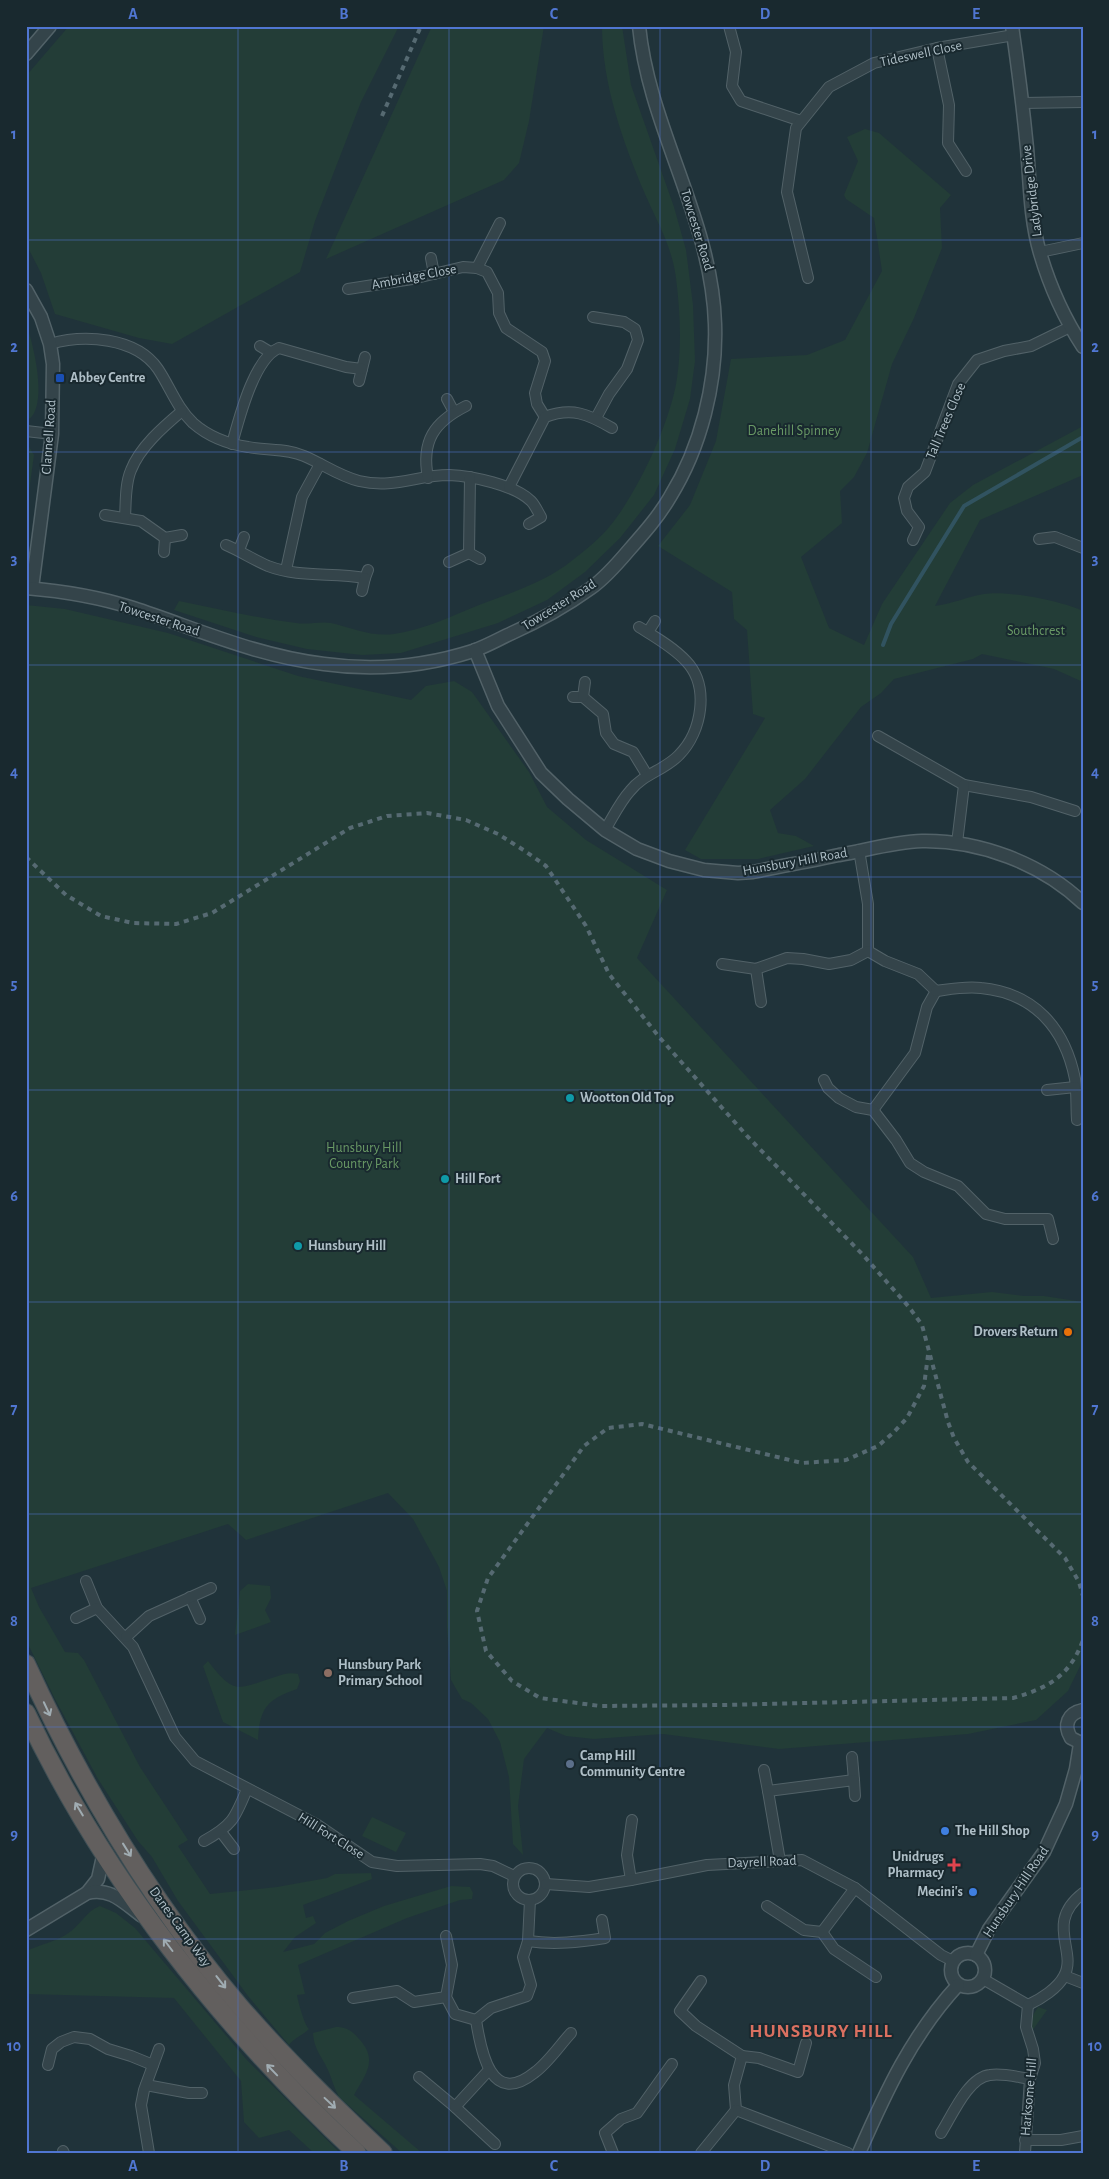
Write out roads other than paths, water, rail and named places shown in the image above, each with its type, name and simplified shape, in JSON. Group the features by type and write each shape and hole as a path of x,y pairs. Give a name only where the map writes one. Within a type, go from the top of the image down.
{"highway":[{"name":"Danes Camp Way","path":"26,1664 50,1716 81,1772 139,1870 173,1918 239,2005 278,2050 316,2090 383,2153"},
{"name":"Danes Camp Way","path":"26,1713 57,1774 104,1852 153,1925 226,2018 268,2066 356,2153"}],"street":[{"path":"26,54 50,26"},
{"name":"Towcester Road","path":"29,588 86,596 131,608 228,642 288,659 327,665 378,668 429,662 475,650 537,622 593,587 647,530 670,498 687,463 703,420 712,377 715,326 711,279 695,217 656,109 642,54 639,26"},
{"path":"729,26 736,52 732,86 741,101 800,121"},
{"name":"Tideswell Close","path":"808,278 787,192 796,128 800,121 829,87 874,64 1013,31"},
{"name":"Ladybridge Drive","path":"1013,31 1023,103 1032,213 1040,252 1056,300 1083,347"},
{"path":"937,48 949,105 948,143 966,171"},
{"path":"1023,103 1083,102"},
{"path":"477,268 500,223"},
{"path":"1040,252 1083,243"},
{"path":"430,258 434,274"},
{"name":"Ambridge Close","path":"348,289 463,267 477,268 487,272 498,293 499,313 506,328 542,352 545,361 536,394 537,404 545,417"},
{"name":"Clannell Road","path":"26,290 41,316 50,344 53,364 52,434 29,588"},
{"path":"593,317 624,322 635,328 638,340 627,369 609,394 596,418"},
{"name":"Tall Trees Close","path":"913,540 919,527 907,511 904,498 908,488 925,472 958,384 977,360 1004,351 1031,346 1070,327"},
{"path":"50,344 70,338 96,339 122,344 143,354 157,368 182,411 194,424 214,438 255,449 285,450 303,455 337,474 358,481 378,484 400,483 449,475 470,477 509,487 520,492 532,502 541,517"},
{"path":"260,346 270,352"},
{"path":"232,444 248,392 270,352 279,348 346,367 362,369"},
{"path":"359,381 365,357"},
{"path":"447,399 454,412"},
{"path":"428,478 425,460 427,444 436,427 454,412 466,406"},
{"path":"125,517 126,491 130,470 141,453 164,426 182,411"},
{"path":"509,487 545,417 560,412 576,412 596,418 612,428"},
{"path":"26,431 52,434"},
{"path":"286,570 302,497 320,464"},
{"path":"468,553 470,477"},
{"path":"529,524 551,513"},
{"path":"105,515 141,521 165,538 182,535"},
{"path":"239,550 244,537"},
{"path":"1039,539 1055,537 1083,548"},
{"path":"164,552 165,538"},
{"path":"226,545 268,566 286,570 314,575 366,574 362,591"},
{"path":"468,553 480,560"},
{"path":"449,562 468,553"},
{"path":"605,830 630,790 648,775 664,767 679,756 692,739 699,718 700,698 696,675 687,662 644,630 655,621"},
{"name":"Hunsbury Hill Road","path":"475,650 498,706 541,773 605,830 637,849 669,861 704,870 738,873 753,872 892,844 923,841 957,843 992,851 1023,864 1051,879 1083,903"},
{"path":"585,682 578,697 603,714 606,733 614,744 634,752 648,775"},
{"path":"878,736 964,785 1031,797 1075,811"},
{"path":"957,843 964,785"},
{"path":"859,850 868,904 868,951"},
{"path":"722,964 756,969 787,958 829,964 851,960 868,951"},
{"path":"868,951 885,961 918,974 936,991 980,988 1003,992 1023,1000 1040,1012 1056,1028 1065,1045 1075,1087 1077,1120"},
{"path":"756,969 761,1002"},
{"path":"873,1110 915,1053 927,1007 936,991"},
{"path":"824,1080 828,1088 839,1098 856,1107 873,1110 896,1140 910,1163 924,1172 958,1186 986,1214 1005,1219 1048,1219 1053,1239"},
{"path":"1047,1090 1075,1087"},
{"name":"Hill Fort Close","path":"86,1581 97,1608 126,1637 144,1666 175,1737 195,1761 316,1824 372,1862 397,1866 449,1864 493,1866 514,1876"},
{"path":"126,1637 149,1616 211,1588"},
{"path":"190,1597 200,1619"},
{"path":"76,1618 97,1608"},
{"path":"1081,1744 1070,1738 1067,1723 1073,1714 1083,1710"},
{"name":"Hunsbury Hill Road","path":"976,1955 989,1929 1044,1852 1066,1804 1081,1744"},
{"path":"852,1757 855,1796"},
{"path":"764,1770 780,1861"},
{"path":"768,1791 854,1780"},
{"path":"204,1841 221,1832 234,1821 247,1789"},
{"path":"631,1880 627,1855 632,1820"},
{"path":"221,1832 234,1849"},
{"path":"87,1893 98,1879 104,1852"},
{"name":"Dayrell Road","path":"546,1884 589,1887 707,1865 802,1860 855,1888 941,1954 953,1961"},
{"path":"522,1868 533,1868 542,1874 546,1884 545,1889 539,1897 530,1900 519,1897 515,1893 512,1882 514,1876 522,1868"},
{"path":"822,1932 855,1888"},
{"path":"26,1930 87,1893 97,1890 112,1894 153,1925"},
{"path":"983,1979 1028,2005 1047,1994 1065,1976 1067,1962 1063,1930 1066,1912 1083,1893"},
{"path":"476,2020 491,2008 527,1996 530,1985 523,1957 528,1941 530,1900"},
{"path":"767,1906 804,1930 822,1932 834,1949 876,1977"},
{"path":"528,1941 546,1944 605,1938 602,1920"},
{"path":"446,1936 452,1965 446,1997 454,2014 476,2020"},
{"path":"963,1954 976,1955 984,1964 983,1979 968,1988 958,1985 951,1975 953,1961 963,1954"},
{"path":"1065,1976 1083,1983"},
{"path":"701,1981 680,2012 696,2026 742,2056 759,2058 798,2072 806,2043"},
{"path":"859,2153 904,2056 925,2023 958,1985"},
{"path":"353,1998 396,1990 414,2002 446,1997"},
{"name":"Harksome Hill","path":"1025,2153 1030,2079 1035,2056 1026,2027 1028,2005"},
{"path":"476,2020 489,2070 499,2082 516,2084 534,2073 571,2033"},
{"path":"48,2065 52,2049 61,2042 74,2037 90,2039 108,2049 153,2065"},
{"path":"148,2153 141,2105 159,2049"},
{"path":"701,2153 736,2110 734,2085 742,2056"},
{"path":"613,2153 605,2133 621,2119 637,2113 672,2064"},
{"path":"455,2107 489,2070"},
{"path":"941,2133 968,2089 978,2080 989,2074 1030,2079"},
{"path":"419,2077 495,2144"},
{"path":"146,2085 189,2093 202,2093"},
{"path":"736,2110 848,2153"},
{"path":"1025,2140 1061,2140 1083,2136"}],"waterway":[{"path":"883,645 891,624 964,506 1083,437"}],"railway":[{"path":"382,116 421,26"},
{"path":"26,857 66,895 101,916 133,923 176,924 212,913 350,828 387,816 427,813 466,820 498,834 525,851 546,866 586,926 609,974 660,1038 748,1137 864,1256 909,1307 922,1325 948,1422 954,1438 968,1462 1065,1558 1079,1582 1083,1596"},
{"path":"928,1355 924,1386 907,1418 878,1446 846,1460 802,1463 642,1424 608,1428 584,1446 488,1578 477,1611 486,1651 512,1681 540,1698 600,1706 724,1705 1013,1698 1037,1690 1056,1679 1072,1663 1083,1640"}],"place":[{"name":"Abbey Centre","path":"60,378"},
{"name":"Wootton Old Top","path":"570,1098"},
{"name":"Hill Fort","path":"445,1179"},
{"name":"Hunsbury Hill","path":"298,1246"},
{"name":"Drovers Return","path":"1068,1332"},
{"name":"Hunsbury Park Primary School","path":"328,1673"},
{"name":"Camp Hill Community Centre","path":"570,1764"},
{"name":"The Hill Shop","path":"945,1831"},
{"name":"Unidrugs Pharmacy","path":"954,1865"},
{"name":"Mecini's","path":"973,1892"}],"district":[{"name":"HUNSBURY HILL","path":"821,2031"}],"park label":[{"name":"Danehill Spinney","path":"794,431"},
{"name":"Southcrest","path":"1036,631"},
{"name":"Hunsbury Hill Country Park","path":"364,1156"}]}
